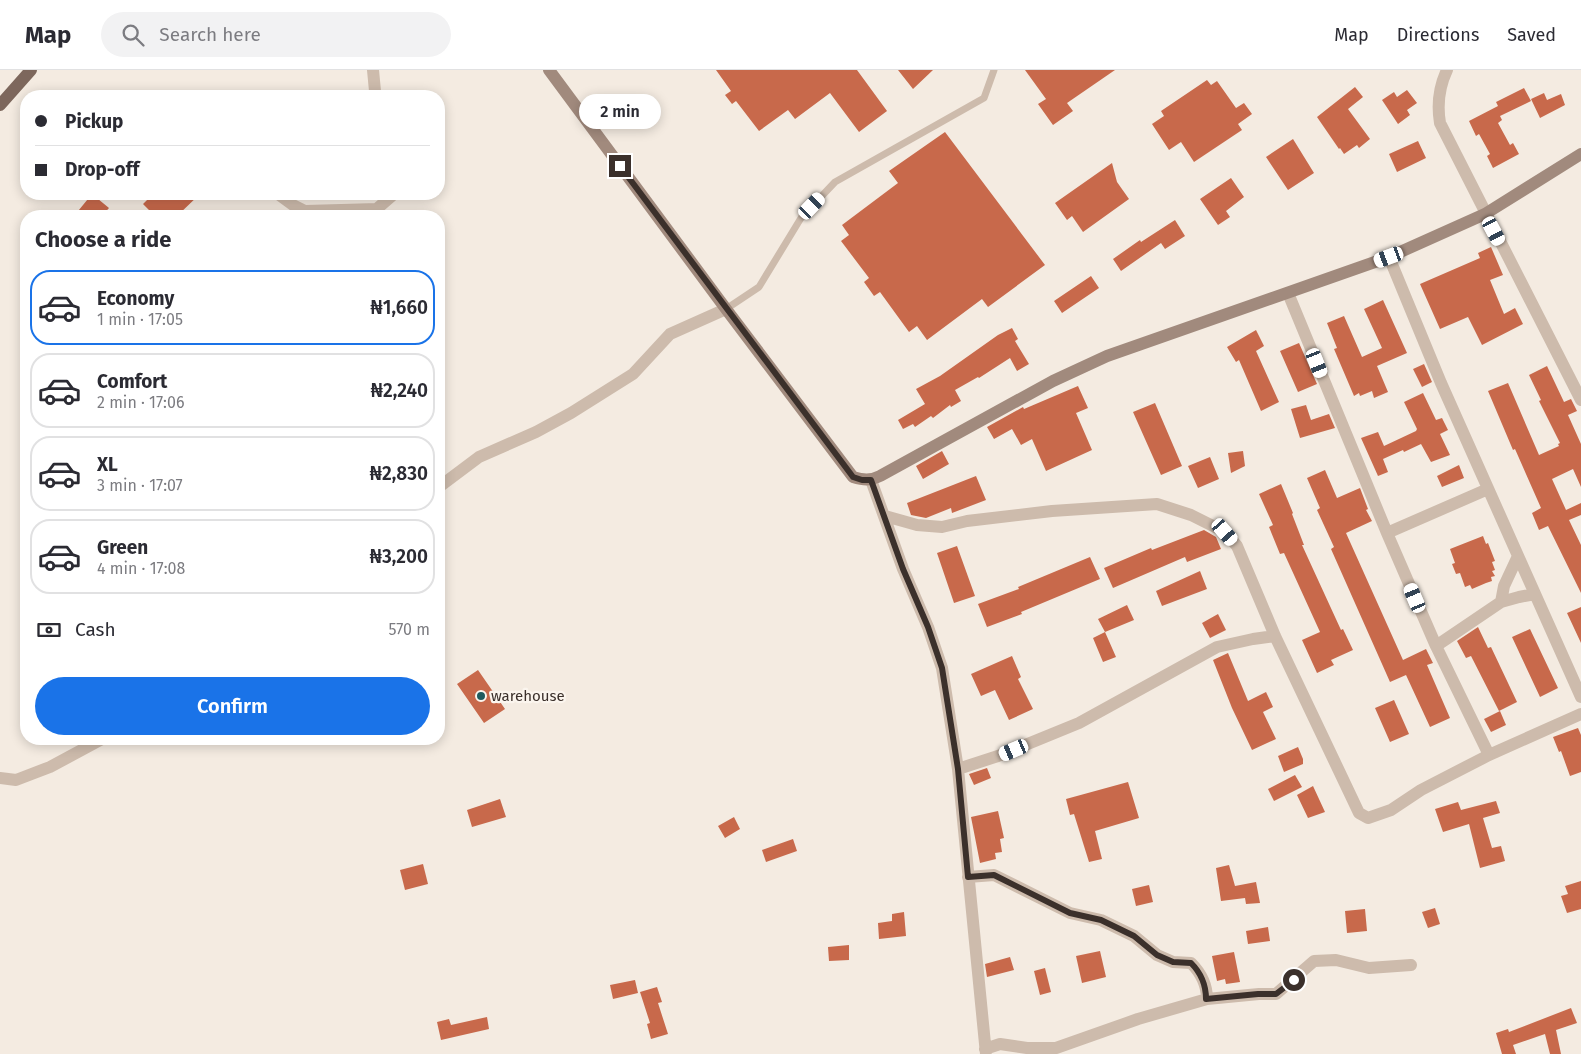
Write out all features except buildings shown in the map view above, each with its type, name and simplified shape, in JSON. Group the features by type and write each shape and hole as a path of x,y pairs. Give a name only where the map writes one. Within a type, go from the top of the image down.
{"main road":[{"path":"0,105 31,70"}],"street":[{"path":"373,70 374,90"},
{"path":"549,70 853,477 862,480 871,480 1053,381 1107,356 1389,257 1485,214 1581,154"},
{"path":"1447,70 1442,80 1438,108 1440,123 1581,400"},
{"path":"286,200 303,210"},
{"path":"375,210 387,200"},
{"path":"1389,257 1441,383 1581,697"},
{"path":"1288,293 1436,646 1489,755"},
{"path":"445,482 479,457 536,432 571,413 633,374 670,334 726,309"},
{"path":"871,480 903,569 928,627 942,668 958,769 986,1051"},
{"path":"1387,533 1488,489"},
{"path":"885,516 917,525 942,527 967,522 1052,512 1157,504 1192,515 1225,532 1237,546 1275,636 1359,813 1368,818 1391,810 1421,790 1489,755 1581,714"},
{"path":"1501,602 1504,586 1518,556"},
{"path":"1436,646 1501,602 1519,596 1535,594"},
{"path":"958,769 998,756 1079,723 1218,647 1275,636"},
{"path":"0,778 16,780 50,767 91,745"},
{"path":"968,877 994,875 1070,913 1101,920 1126,932 1134,936 1157,955 1173,962 1191,963 1198,970 1206,989 1206,999"},
{"path":"986,1051 1000,1044 1027,1048 1056,1048 1138,1019 1206,999 1276,994 1314,961 1336,960 1369,968 1411,965"},
{"path":"986,1051 1003,1054"}],"lane":[{"path":"726,309 759,287 801,218 835,182 984,98 994,70"}],"place":[{"name":"warehouse","path":"481,696"}],"route":[{"path":"620,166 853,477 871,480 903,569 928,627 942,668 958,769 968,877 994,875 1070,913 1101,920 1134,936 1157,955 1173,962 1191,963 1198,970 1206,989 1206,999 1276,994 1294,980"}]}
